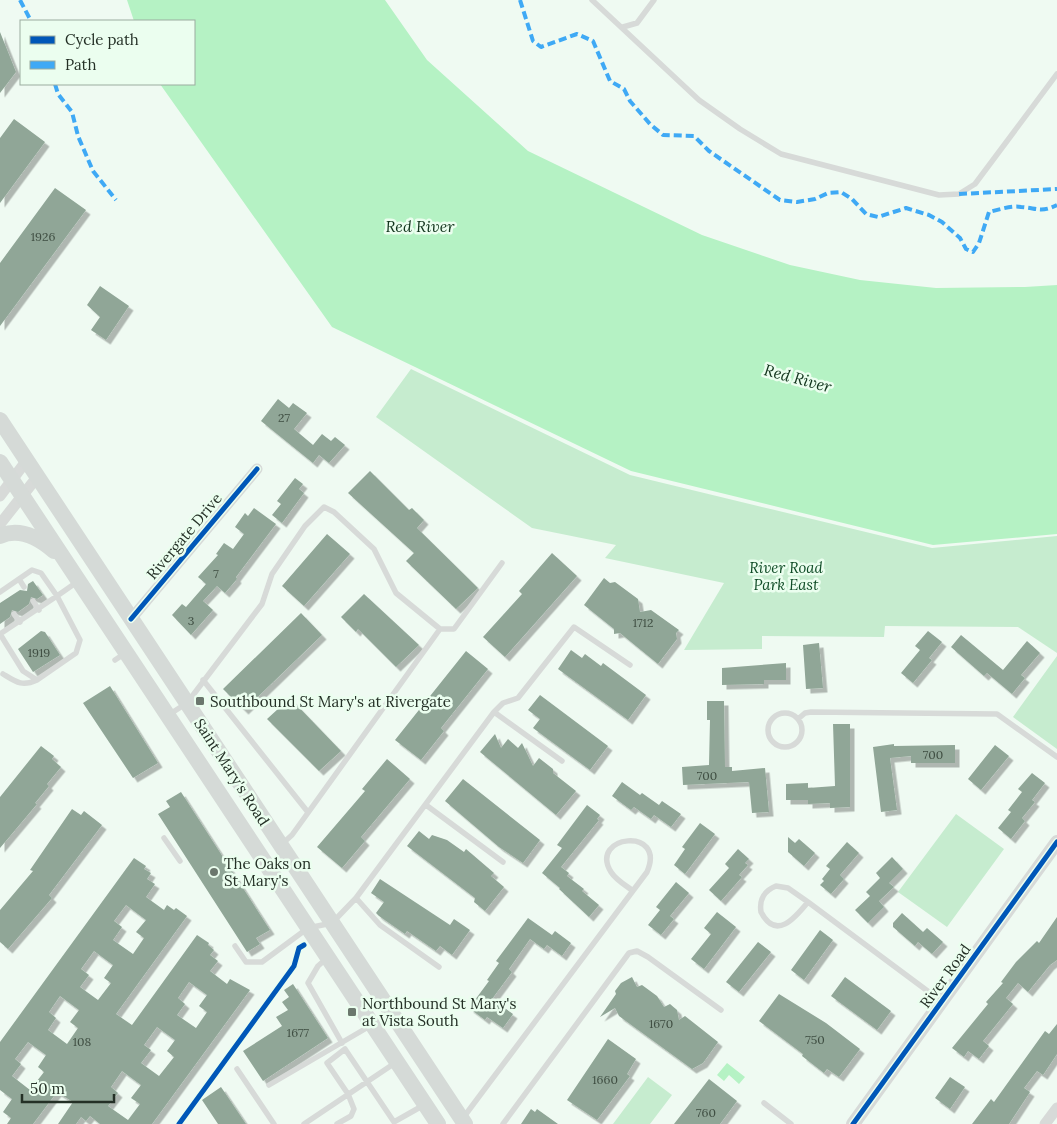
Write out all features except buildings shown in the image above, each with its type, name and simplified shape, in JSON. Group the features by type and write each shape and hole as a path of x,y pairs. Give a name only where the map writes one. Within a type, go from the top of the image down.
{"main road":[{"name":"Saint Mary's Road","path":"0,420 464,1122"},
{"name":"Saint Mary's Road","path":"0,462 78,581 120,656 168,716 438,1124"},
{"path":"0,536 8,532 32,536 45,544 66,562"},
{"path":"397,1062 427,1067"}],"street":[{"path":"0,496 27,460"},
{"name":"Rivergate Drive","path":"132,619 257,469"},
{"path":"0,524 38,476"},
{"name":"River Road","path":"853,1124 1057,842"},
{"path":"1045,1124 1057,1108"}],"lane":[{"path":"592,0 699,100 740,129 781,154 939,195 959,194 975,184 1057,74"},
{"path":"623,27 637,24 654,0"},
{"path":"168,716 187,703 202,680 262,604 272,574 305,526 324,507 334,512 374,549 396,593 440,629 454,629 502,563"},
{"path":"3,674 20,684 27,685 76,653 80,640 57,596 41,574 32,570 0,592 5,599"},
{"path":"19,579 24,587"},
{"path":"37,680 23,671 0,634 39,610 78,581"},
{"path":"33,602 39,610"},
{"path":"14,614 20,622"},
{"path":"235,946 246,962 262,962 308,928 332,923 356,898 494,712 503,703 518,698 574,627 630,665"},
{"path":"281,846 292,835 307,811 440,629"},
{"path":"202,680 307,811"},
{"path":"494,712 562,761"},
{"path":"798,719 805,713 811,712 997,714 1057,757"},
{"path":"789,713 798,719 802,735 795,744 790,747 779,746 770,739 768,734 770,723 777,715 789,713"},
{"path":"426,805 503,862"},
{"path":"164,838 180,861"},
{"path":"464,1122 647,872 650,859 648,852 639,842 625,840 613,847 608,860 608,866 616,878 632,890"},
{"path":"808,902 794,920 782,926 769,923 760,912 761,899 765,893 776,886 788,888 808,902 942,1001"},
{"path":"356,898 380,925 439,967"},
{"path":"503,1124 629,953 637,951 648,957 721,1010"},
{"path":"328,958 318,966 308,983 346,1050 394,1122 425,1105"},
{"path":"269,1086 372,1025"},
{"path":"337,1124 351,1116 354,1109 348,1094 327,1063 346,1050"},
{"path":"307,1123 397,1062"},
{"path":"237,1069 274,1124"},
{"path":"764,1103 791,1124"}],"green space":[{"name":"River Road Park East","path":"411,369 630,475 932,548 1057,536 1057,653 1018,627 885,626 884,637 762,636 762,649 684,650 724,583 605,558 616,545 532,528 376,417"},
{"path":"1057,656 1057,749 1013,717"},
{"path":"956,814 1004,849 947,927 898,892"},
{"path":"648,1077 672,1095 650,1124 613,1124"}],"water":[{"name":"Red River","path":"127,0 385,0 427,60 528,151 702,235 790,265 860,280 936,288 1057,285 1057,534 933,545 631,471 332,327 161,85 195,85 195,20 134,20"},
{"path":"727,1063 745,1077 739,1084 729,1075 724,1081 717,1075"}],"marked path":[{"path":"20,0 30,20"},
{"path":"520,0 533,41 541,47 577,34 593,41 610,81 624,89 630,101 650,124 663,135 694,136 709,151 780,200 797,202 815,199 828,193 841,192 852,199 866,214 878,217 906,208 929,215 942,222 960,238 966,249 973,252 979,243 989,212 1013,207 1043,209 1057,205"},
{"path":"55,85 58,94 72,112 78,136 93,171 116,200"},
{"path":"959,194 1057,189"}],"cycle path":[{"path":"131,619 257,469"},
{"path":"853,1124 1057,842"},
{"path":"179,1124 294,966 299,948 304,945"}],"place":[{"name":"Southbound St Mary's at Rivergate","path":"200,701"},
{"name":"The Oaks on St Mary's","path":"214,872"},
{"name":"Northbound St Mary's at Vista South","path":"352,1012"}]}
